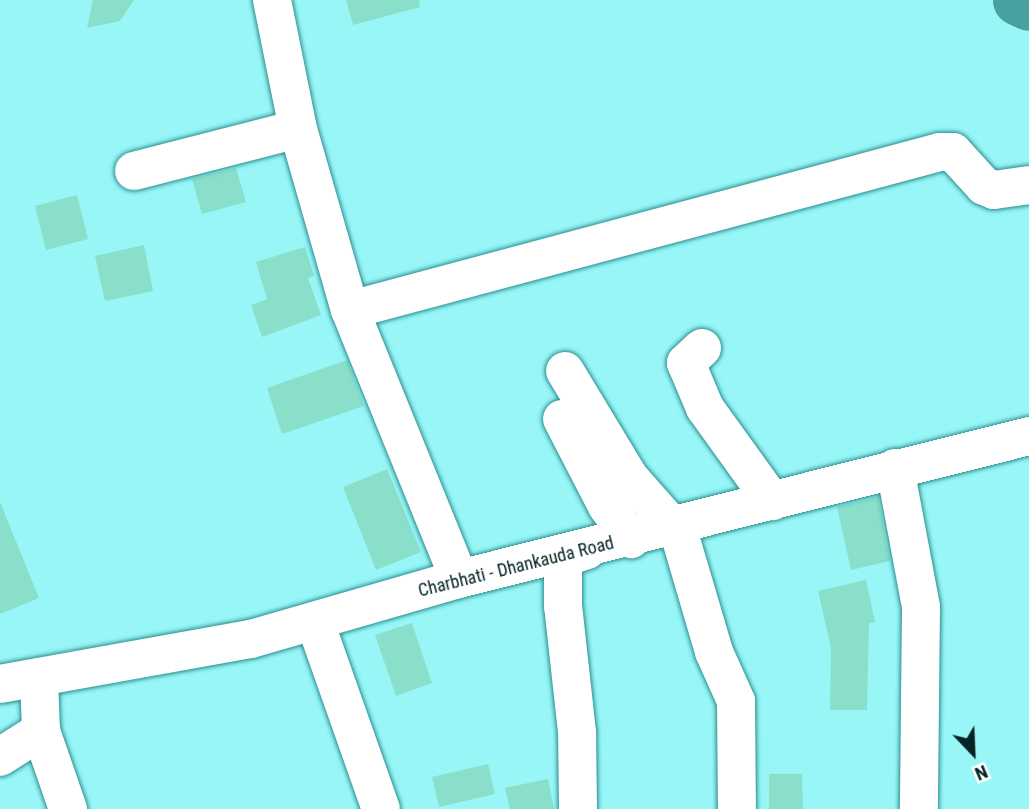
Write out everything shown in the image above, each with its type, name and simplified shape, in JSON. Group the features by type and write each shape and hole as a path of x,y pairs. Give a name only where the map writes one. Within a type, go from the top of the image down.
{"street":[{"path":"272,0 298,129 351,310 459,579"},
{"path":"134,171 298,129"},
{"path":"351,310 940,152 953,152 984,186 994,190 1029,185"},
{"path":"702,348 686,363 705,408 772,501"},
{"path":"565,371 629,477 675,527 714,652 736,701 737,809"},
{"path":"562,419 607,506 631,539"},
{"name":"Charbhati - Dhankauda Road","path":"0,684 251,639 459,579 592,549 895,468 1029,436"},
{"path":"895,468 920,607 919,809"},
{"path":"578,809 577,732 563,606 563,558 592,549"},
{"path":"315,622 381,809"},
{"path":"39,677 41,731 68,809"},
{"path":"0,757 41,731"}],"building":[{"path":"93,0 134,0 120,21 87,28"},
{"path":"346,0 419,0 420,7 353,25"},
{"path":"236,168 246,202 202,214 192,179"},
{"path":"77,195 88,239 46,250 35,206"},
{"path":"144,245 153,291 105,301 95,256"},
{"path":"305,247 314,276 308,278 321,315 262,337 251,305 267,299 256,262"},
{"path":"347,360 364,406 282,434 267,388"},
{"path":"387,469 421,552 376,570 343,487"},
{"path":"878,497 890,561 851,570 837,507"},
{"path":"0,502 39,598 0,614"},
{"path":"866,580 875,622 869,623 867,710 830,710 831,648 818,591"},
{"path":"412,623 432,683 396,696 375,635"},
{"path":"488,764 495,794 439,807 432,777"},
{"path":"769,774 802,774 803,809 769,809"},
{"path":"548,779 554,809 510,809 505,788"}],"waterway":[{"path":"1018,0 1029,5"}]}
